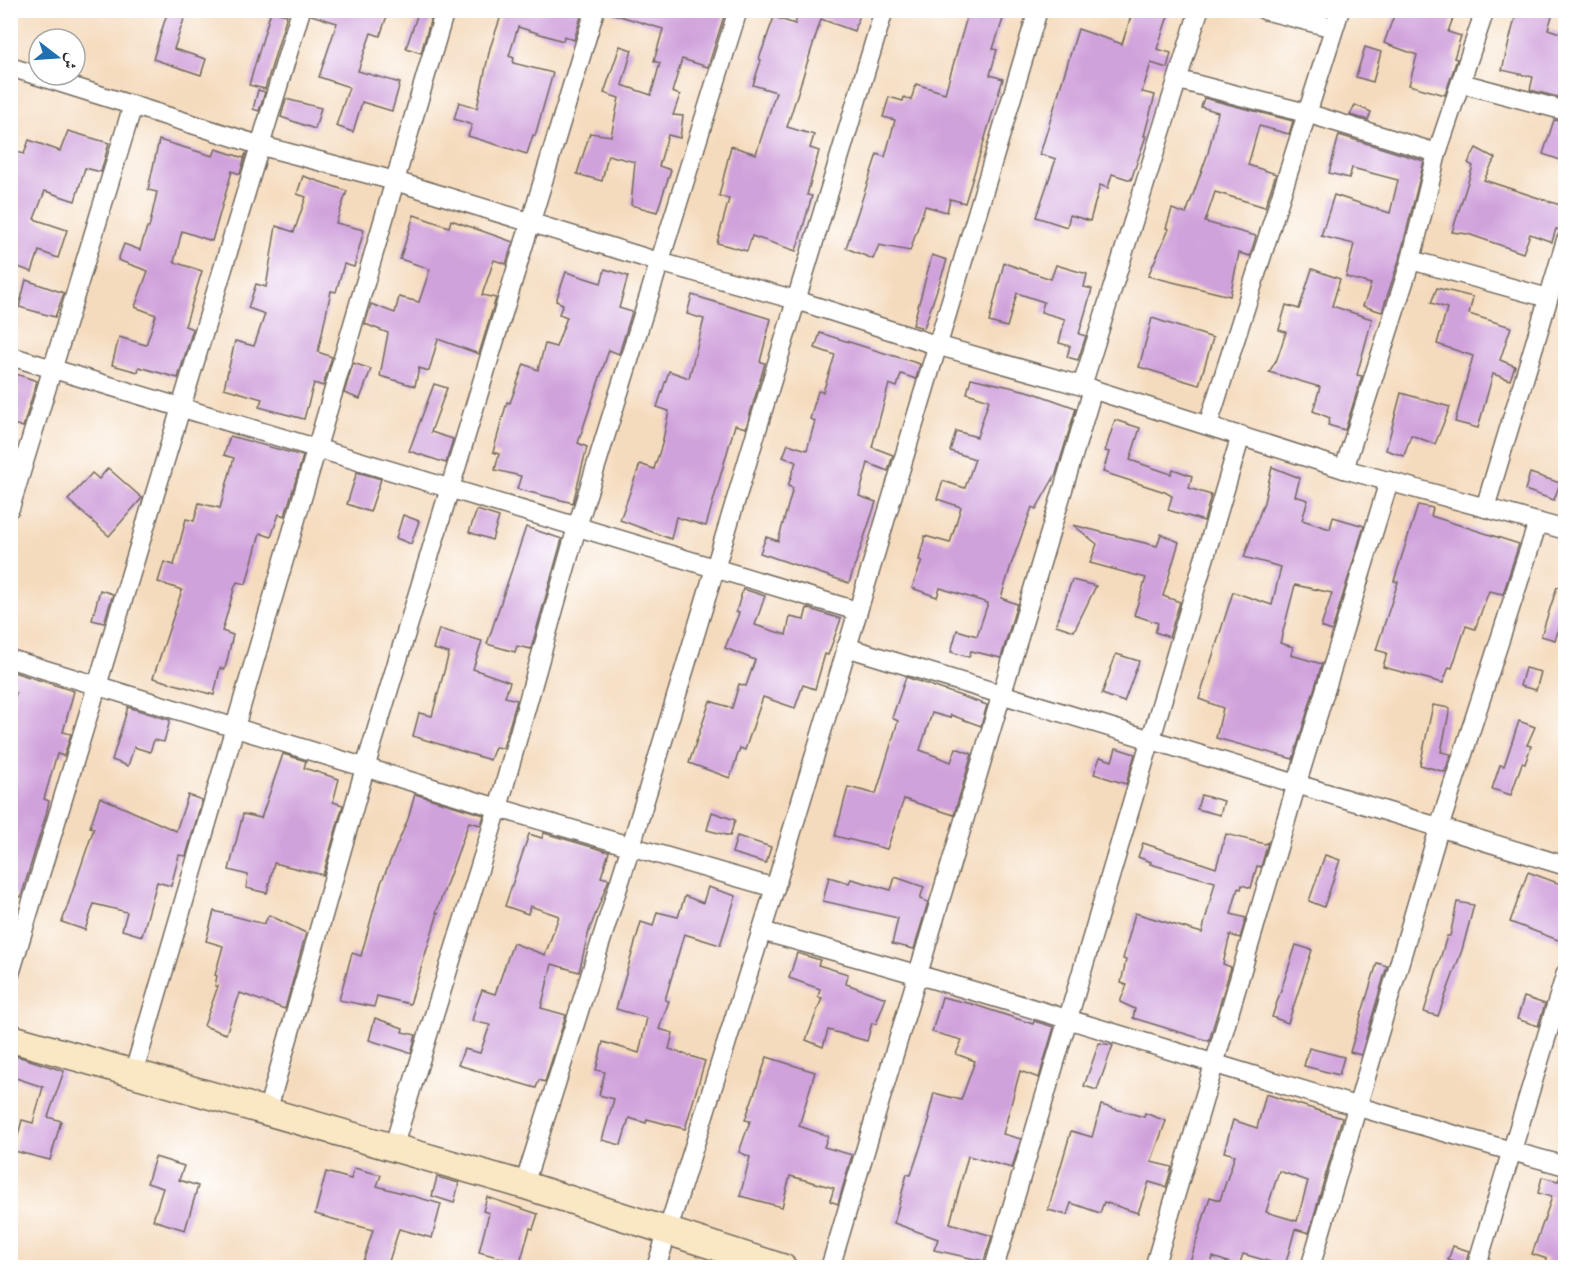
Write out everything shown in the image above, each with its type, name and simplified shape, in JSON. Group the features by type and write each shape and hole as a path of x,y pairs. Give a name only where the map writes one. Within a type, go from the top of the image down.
{"main road":[{"path":"10,1038 524,1185 783,1268"}],"street":[{"path":"10,974 262,146 301,10"},
{"path":"134,1072 445,10"},
{"path":"267,1112 365,768 595,10"},
{"path":"393,1148 498,808 577,527 738,10"},
{"path":"524,1185 631,846 884,10"},
{"path":"656,1268 775,888 1038,10"},
{"path":"830,1268 1000,695 1087,388 1199,10"},
{"path":"1264,10 1334,28"},
{"path":"1208,424 1340,10"},
{"path":"1344,469 1411,260 1437,153 1485,10"},
{"path":"10,67 262,146 395,181 659,262 796,300 936,345 1208,424 1344,469 1566,530"},
{"path":"1179,80 1306,113 1437,153"},
{"path":"1461,83 1566,111"},
{"path":"10,508 133,105"},
{"path":"1485,508 1566,240"},
{"path":"1411,260 1548,298"},
{"path":"10,356 857,611"},
{"path":"994,1268 1241,435"},
{"path":"1154,1268 1297,783 1389,482"},
{"path":"1310,1268 1440,825 1538,522"},
{"path":"846,647 1149,740 1440,825 1566,866"},
{"path":"10,659 498,808 775,888"},
{"path":"761,931 916,972 1214,1065 1566,1166"},
{"path":"1476,1268 1566,973"}],"building":[{"path":"168,10 187,10 174,49 206,59 201,75 153,59"},
{"path":"312,10 389,10 380,36 371,33 358,71 400,83 392,111 362,102 353,132 336,126 349,87 319,77 337,23 311,15"},
{"path":"419,10 433,11 421,53 406,48"},
{"path":"503,10 583,10 574,40 564,36 563,41 518,27 509,56 514,58 513,63 553,73 535,136 533,135 527,154 468,136 472,125 454,119 459,102 477,108 490,48"},
{"path":"614,10 726,10 708,67 682,59 672,92 680,95 673,115 683,116 680,138 668,135 659,166 671,170 657,212 631,205 635,162 608,155 602,181 577,174 590,133 611,136 619,98 604,93 620,46 632,50 622,85 651,95 660,63 654,61 663,29 613,14"},
{"path":"799,10 861,10 854,31 821,19 787,127 814,135 810,148 819,151 807,195 812,196 796,251 752,236 747,251 717,243 729,199 719,196 731,146 756,154 776,92 753,85 761,60 759,59 774,17 795,24"},
{"path":"969,10 1006,10 993,49 997,50 990,75 1003,79 965,203 950,199 947,212 925,206 910,251 879,245 873,259 846,248 877,154 885,157 895,120 883,117 889,97 903,101 904,97 911,100 916,84 945,93"},
{"path":"1133,10 1170,10 1157,49 1171,53 1167,68 1151,63 1142,92 1155,95 1144,136 1146,136 1131,180 1112,174 1108,188 1100,185 1090,221 1070,215 1067,227 1036,217 1056,159 1040,154 1078,29 1122,44"},
{"path":"1396,10 1439,10 1454,15 1448,32 1461,36 1454,58 1457,59 1445,95 1409,85 1417,55 1384,43"},
{"path":"1517,10 1554,10 1548,29 1566,35 1566,99 1530,90 1533,77 1502,70"},
{"path":"271,11 287,15 265,89 249,85"},
{"path":"1365,47 1381,52 1373,82 1356,77"},
{"path":"258,90 265,92 259,111 253,109"},
{"path":"1204,98 1293,121 1289,134 1259,126 1248,165 1276,174 1265,207 1215,192 1205,222 1256,236 1250,256 1239,253 1230,296 1148,276 1169,229 1166,228 1172,209 1186,214 1208,153 1218,112 1201,107"},
{"path":"286,99 321,108 315,129 281,117"},
{"path":"1355,105 1371,112 1368,120 1350,115"},
{"path":"1554,120 1566,122 1566,162 1543,154"},
{"path":"68,131 109,143 101,172 85,168 75,201 45,191 34,219 67,230 58,258 39,251 32,272 10,264 10,150 24,154 29,140 60,151"},
{"path":"1339,135 1424,161 1400,257 1382,312 1363,306 1371,284 1346,277 1354,244 1321,236 1334,195 1390,213 1398,180 1352,168 1349,178 1329,173"},
{"path":"159,140 213,156 216,149 244,158 246,153 240,174 232,171 212,241 182,231 174,262 202,271 185,326 193,329 178,378 139,367 138,372 112,365 119,337 146,345 156,315 135,307 148,271 118,260 124,244 140,250 147,227 149,228 157,192 148,190"},
{"path":"1476,148 1495,158 1484,180 1566,207 1560,230 1556,229 1552,242 1530,234 1523,253 1468,234 1452,232 1473,166 1468,163"},
{"path":"303,176 347,191 336,223 364,230 354,267 344,264 336,292 331,291 318,352 332,357 323,386 314,383 304,419 259,407 262,399 224,388 235,341 254,346 265,314 248,308 256,284 266,287 276,226 294,232 306,197 297,194"},
{"path":"414,215 449,227 451,220 513,242 506,264 494,260 482,295 496,298 479,354 438,339 429,371 419,368 415,386 380,376 388,333 365,324 371,304 395,313 399,297 419,302 430,269 400,259"},
{"path":"932,255 947,260 924,328 913,325"},
{"path":"1004,263 1051,279 1056,265 1087,274 1084,287 1092,289 1079,334 1086,336 1078,360 1067,357 1070,346 1059,343 1065,319 1041,312 1044,302 1017,293 1007,327 989,322"},
{"path":"605,269 628,276 619,308 632,312 619,354 609,350 578,443 587,447 573,503 517,489 521,476 495,470 499,454 493,452 507,402 510,403 524,364 538,370 545,344 556,347 567,317 559,314 563,304 556,301 566,272 601,283"},
{"path":"1312,269 1340,279 1332,306 1372,319 1357,375 1362,376 1345,430 1328,425 1330,418 1313,411 1320,387 1269,372 1277,359 1286,332 1279,330 1286,305 1299,309"},
{"path":"26,280 64,293 55,317 19,307"},
{"path":"1437,288 1473,297 1469,314 1511,327 1500,360 1515,366 1510,380 1493,374 1478,428 1455,422 1473,356 1437,344 1447,308 1431,303"},
{"path":"692,295 771,319 760,362 765,363 746,428 735,425 706,526 676,517 671,539 620,520 640,464 654,469 669,411 657,407 669,371 689,378 704,319 687,314"},
{"path":"1152,318 1213,338 1199,385 1139,367"},
{"path":"820,333 920,364 916,379 901,374 897,387 889,384 872,447 893,455 888,471 868,463 859,496 876,502 849,583 760,553 766,537 778,541 793,488 788,486 796,462 783,457 788,444 807,450 815,421 810,419 818,391 823,392 835,355 815,348"},
{"path":"353,363 371,369 360,399 344,393"},
{"path":"10,372 37,381 23,427 10,423"},
{"path":"971,378 1031,392 1076,408 1056,474 1036,509 1032,507 1001,598 1017,604 1001,658 971,651 969,657 951,652 957,630 977,636 988,603 940,588 937,597 912,588 922,561 919,560 925,536 950,543 961,507 937,499 943,481 965,488 975,459 950,451 956,431 977,437 989,400 967,393"},
{"path":"434,384 447,388 431,432 453,439 446,463 409,451"},
{"path":"1401,393 1450,407 1435,444 1411,435 1404,456 1386,450"},
{"path":"1115,420 1140,428 1130,460 1171,474 1173,469 1192,476 1189,488 1211,495 1204,521 1168,510 1172,496 1165,492 1103,472 1109,452 1105,451"},
{"path":"230,436 303,456 285,516 279,514 271,537 260,533 246,584 237,582 235,586 222,631 233,635 225,669 220,668 214,695 153,678 182,590 158,582 164,562 174,565 186,519 194,521 199,503 220,508 234,458 224,455"},
{"path":"1272,467 1300,478 1295,496 1308,500 1302,520 1330,529 1333,517 1364,526 1332,631 1321,627 1332,593 1295,585 1280,643 1293,647 1291,655 1322,664 1293,759 1216,738 1223,708 1199,699 1233,592 1272,605 1281,567 1244,557 1264,502"},
{"path":"108,468 142,498 109,536 68,500 92,473 99,479"},
{"path":"357,472 381,479 370,512 347,504"},
{"path":"1530,473 1560,483 1554,500 1525,490"},
{"path":"1418,505 1433,508 1431,516 1519,544 1503,594 1489,591 1475,629 1466,626 1452,668 1449,667 1443,683 1383,667 1387,653 1376,650 1398,582 1394,581"},
{"path":"477,510 499,517 492,540 469,532"},
{"path":"403,515 419,521 411,544 396,538"},
{"path":"1073,525 1157,546 1161,534 1179,542 1163,596 1180,602 1169,637 1155,632 1158,623 1134,615 1146,578 1090,563 1097,544"},
{"path":"526,527 562,539 531,649 517,646 515,652 487,644"},
{"path":"1072,580 1096,586 1074,631 1056,625"},
{"path":"1557,587 1566,589 1566,607 1555,640 1541,636"},
{"path":"743,589 765,596 755,625 786,635 790,617 804,620 807,608 841,619 828,655 825,654 815,689 803,685 795,708 763,697 745,750 740,748 730,778 689,763 710,701 732,708 739,684 746,686 755,660 725,648 739,613 736,612"},
{"path":"100,590 113,594 104,623 92,620"},
{"path":"439,629 482,641 473,669 510,682 505,697 517,700 503,748 495,747 490,760 413,736 419,713 432,716 449,653 433,649"},
{"path":"1116,654 1139,661 1124,702 1102,694"},
{"path":"1525,668 1541,672 1536,690 1520,686"},
{"path":"10,671 74,691 63,732 71,734 64,756 57,754 44,799 49,801 46,815 21,897 10,894 10,711 16,693 10,692"},
{"path":"906,677 987,705 981,726 951,715 950,718 932,713 920,750 951,762 956,748 972,754 954,815 904,799 887,849 835,836 848,787 876,794 898,721 892,718"},
{"path":"1433,705 1450,708 1441,752 1451,754 1445,772 1420,765"},
{"path":"128,707 170,720 164,742 154,740 150,752 134,747 128,766 112,760"},
{"path":"1519,721 1535,727 1527,745 1531,746 1525,764 1522,763 1511,795 1492,789 1500,765 1504,766"},
{"path":"1116,748 1135,754 1126,784 1094,774 1100,757 1112,761"},
{"path":"283,754 306,761 304,768 339,779 333,802 343,805 323,875 274,863 267,893 246,888 248,875 229,870 243,814 261,818"},
{"path":"415,794 484,815 481,825 469,822 436,913 438,913 410,1004 377,996 374,1007 339,1000 352,953 361,956 381,883 408,819"},
{"path":"188,795 202,800 186,856 179,855 171,886 157,882 142,936 122,930 127,912 94,904 85,930 62,922 94,828 90,827 100,797 176,831"},
{"path":"1201,795 1224,801 1220,815 1197,809"},
{"path":"712,812 735,820 730,836 707,830"},
{"path":"544,833 609,852 601,877 609,879 589,931 579,972 552,964 541,1008 566,1015 545,1082 539,1080 536,1088 458,1065 464,1049 480,1053 490,1025 472,1021 476,1006 482,990 495,994 513,943 545,955 559,916 530,906 528,914 505,906 529,834 542,838"},
{"path":"1226,834 1265,844 1268,842 1261,867 1257,866 1251,888 1242,885 1241,889 1238,888 1231,914 1246,918 1240,938 1230,935 1223,964 1231,967 1209,1041 1133,1018 1135,1009 1120,1002 1127,985 1121,983 1126,960 1123,959 1135,913 1202,933 1215,882 1150,864 1151,862 1138,857 1143,843 1216,868"},
{"path":"737,836 771,847 766,863 732,853"},
{"path":"1325,855 1340,860 1324,907 1309,901"},
{"path":"1528,872 1566,886 1566,943 1510,922"},
{"path":"829,877 849,883 851,879 891,890 895,877 924,887 920,899 928,902 914,949 892,944 898,918 823,901"},
{"path":"708,887 736,896 720,945 684,934 665,1000 669,1001 659,1029 673,1033 669,1049 705,1061 685,1129 647,1119 646,1123 629,1118 621,1145 602,1140 614,1099 599,1095 605,1072 596,1070 603,1042 639,1053 647,1018 616,1009 641,922 653,926 657,912 678,917 685,896 703,903"},
{"path":"1457,902 1474,905 1462,950 1438,1016 1424,1012 1447,936 1450,936"},
{"path":"214,911 264,924 269,915 306,933 285,1009 240,993 226,1034 204,1026 218,986 215,986 217,976 215,975 223,946 206,941"},
{"path":"1296,945 1312,950 1288,1023 1272,1017"},
{"path":"797,953 820,960 818,965 848,974 846,984 886,998 876,1024 872,1023 867,1041 828,1030 823,1047 806,1040 822,998 818,997 820,989 789,978"},
{"path":"1377,963 1387,966 1361,1055 1350,1052"},
{"path":"942,997 972,1004 1033,1024 1034,1021 1054,1027 1039,1078 1020,1071 1003,1134 1021,1139 1012,1168 968,1156 950,1223 992,1236 984,1261 934,1250 938,1239 894,1223 907,1174 911,1175 930,1118 928,1117 934,1093 961,1100 975,1061 956,1054 962,1040 932,1032"},
{"path":"1524,997 1545,1004 1538,1026 1517,1019"},
{"path":"375,1018 403,1028 402,1032 416,1035 411,1053 369,1040"},
{"path":"1099,1043 1113,1045 1097,1090 1084,1086"},
{"path":"1309,1048 1344,1057 1339,1075 1304,1066"},
{"path":"17,1056 64,1071 48,1117 61,1121 50,1160 14,1151 22,1120 33,1123 43,1087 10,1076"},
{"path":"767,1057 815,1072 799,1126 828,1136 824,1147 852,1155 838,1204 830,1201 834,1188 790,1176 782,1207 740,1196 750,1157 739,1152 750,1121 745,1120"},
{"path":"1266,1094 1342,1118 1309,1233 1295,1229 1285,1266 1243,1254 1239,1266 1213,1257 1210,1268 1188,1268 1210,1197 1220,1200 1235,1155 1224,1152 1233,1120 1257,1128","holes":["1279,1171 1308,1181 1297,1221 1266,1212"]},
{"path":"1101,1105 1144,1117 1145,1113 1166,1121 1151,1162 1172,1167 1166,1187 1149,1182 1138,1213 1104,1202 1100,1213 1071,1203 1067,1215 1048,1210 1071,1131 1092,1137"},
{"path":"155,1157 184,1166 179,1180 198,1186 185,1230 153,1220 163,1188 147,1183"},
{"path":"354,1168 381,1175 377,1186 441,1204 432,1238 399,1229 387,1268 361,1268 373,1230 315,1214 326,1172 351,1179"},
{"path":"1560,1176 1566,1177 1566,1268 1544,1268 1547,1259 1532,1254 1552,1197 1538,1193 1542,1177 1558,1181"},
{"path":"437,1177 459,1183 454,1203 432,1196"},
{"path":"487,1197 538,1214 533,1229 530,1228 520,1263 479,1252 489,1213 483,1211"},
{"path":"1453,1246 1469,1251 1465,1266 1448,1260"}]}
